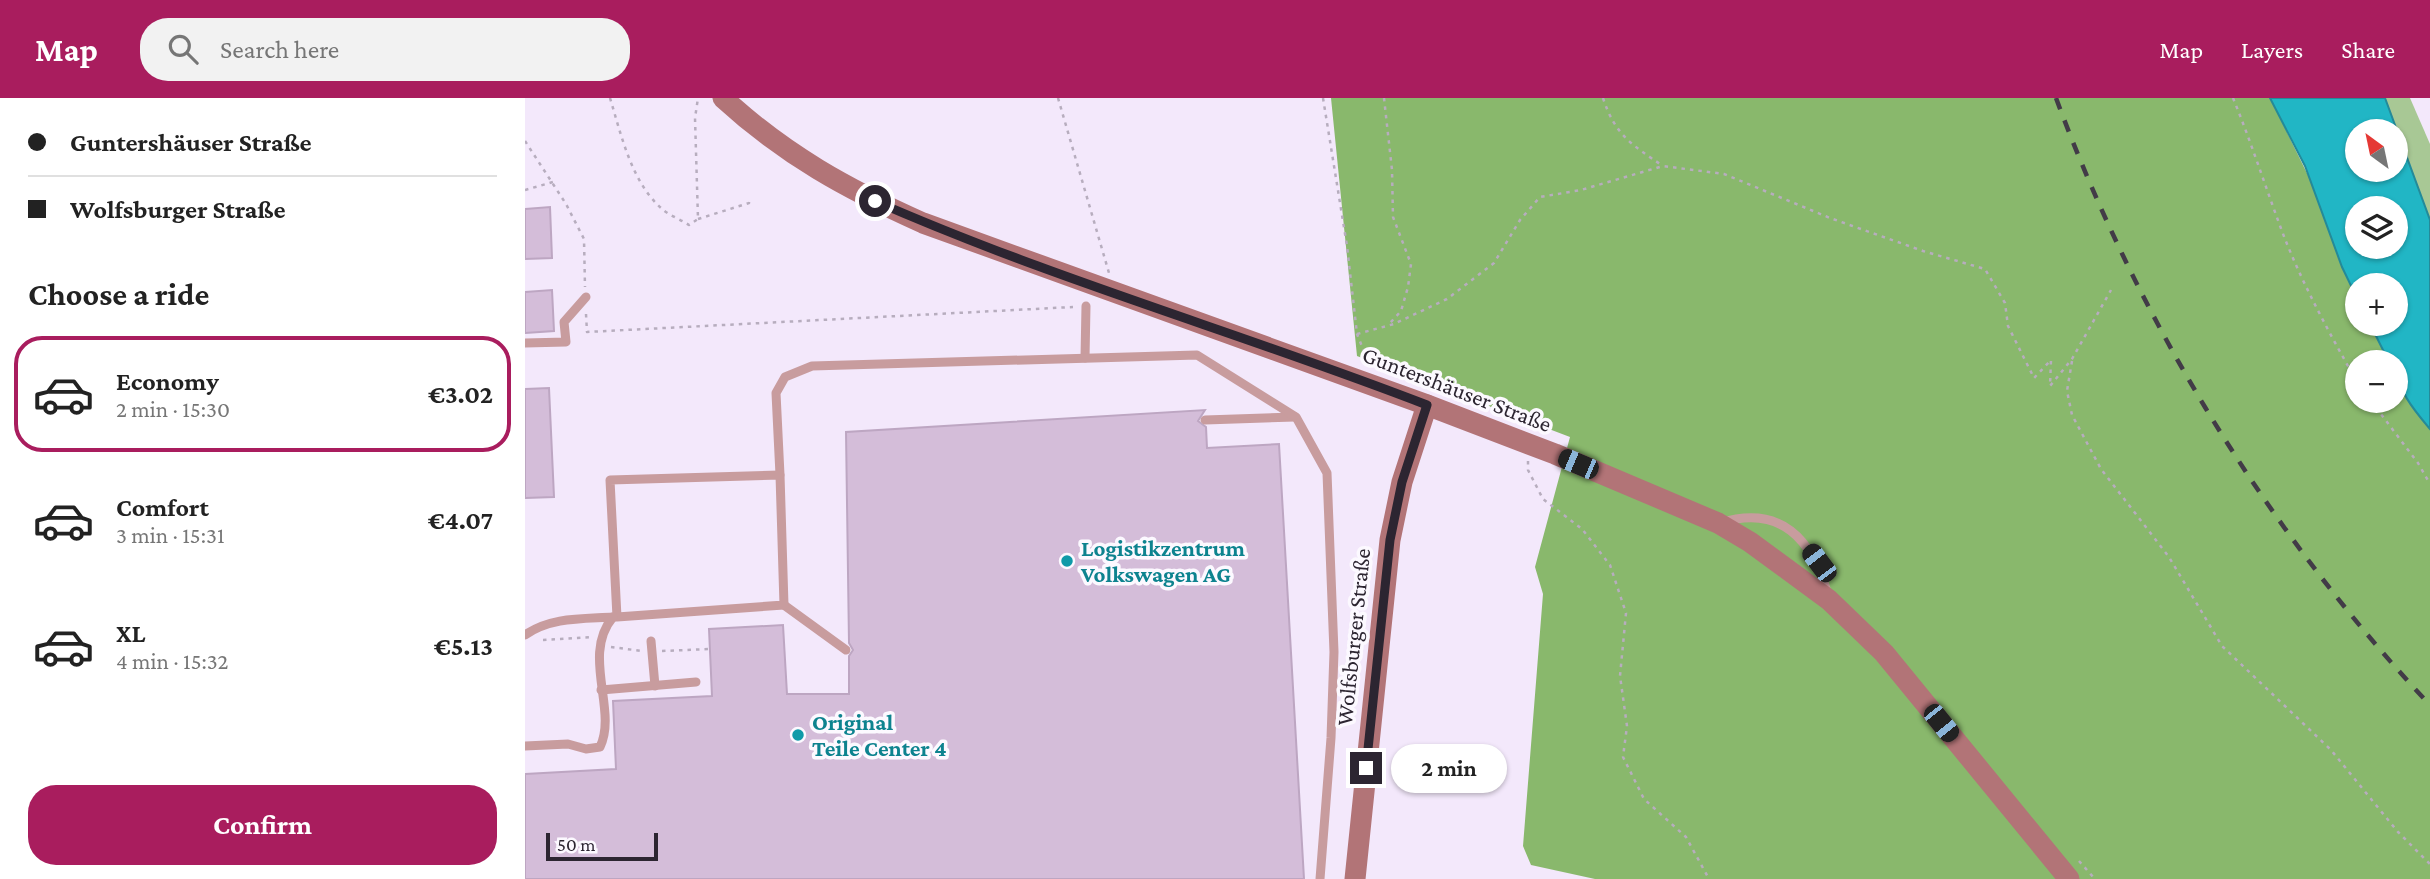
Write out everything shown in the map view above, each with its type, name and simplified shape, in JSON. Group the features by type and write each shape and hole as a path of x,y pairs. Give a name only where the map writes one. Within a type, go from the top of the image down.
{"street":[{"name":"Guntershäuser Straße","path":"723,98 770,138 851,191 923,223 1247,337 1528,444 1718,523 1750,542 1829,600 1884,653 2069,879"},
{"name":"Wolfsburger Straße","path":"1355,879 1390,540 1402,482 1427,405"}],"lane":[{"path":"525,343 566,342 564,322 586,297"},
{"path":"1085,358 1086,306"},
{"path":"784,605 776,393 785,377 812,366 1197,355 1297,417 1327,473 1334,652 1331,738 1320,879"},
{"path":"1205,421 1297,417"},
{"path":"525,746 568,744 586,749 600,747 604,729 600,641 615,617 610,480 779,475"},
{"path":"1718,523 1756,516 1787,528 1819,563 1829,600"},
{"path":"525,635 541,625 561,620 784,605 846,650"},
{"path":"651,641 655,686"},
{"path":"601,691 696,682"}],"path":[{"path":"610,98 625,149 639,179 660,207 689,225 698,219 749,204 749,198"},
{"path":"698,98 695,118 698,219"},
{"path":"1058,98 1110,271 1105,289"},
{"path":"1323,98 1347,246 1357,334 1370,367"},
{"path":"1384,98 1392,170 1393,217 1411,264 1401,311 1388,326"},
{"path":"1603,98 1608,116 1622,137 1663,166"},
{"path":"2233,98 2285,238 2319,315 2345,361"},
{"path":"525,141 553,182 583,239 587,332 1086,306"},
{"path":"1357,334 1388,326 1447,299 1495,264 1520,220 1540,197 1581,190 1663,166 1724,174 1830,218 1923,251 1985,269 2005,303 2008,326 2033,378 2051,360 2050,386 2072,359 2111,290"},
{"path":"525,190 553,182"},
{"path":"2072,359 2067,391 2072,415 2101,469 2169,557 2222,646 2331,750 2398,832 2430,864"},
{"path":"2380,413 2418,463 2430,484"},
{"path":"1528,444 1528,470 1543,499 1583,529 1610,565 1626,613 1620,676 1627,726 1623,757 1644,799 1686,837 1709,879"},
{"path":"534,645 543,640 570,638"}],"green space":[{"path":"1331,98 2270,98 2345,250 2345,259 2349,259 2356,273 2345,273 2345,336 2387,336 2394,350 2345,350 2345,413 2408,413 2408,379 2430,424 2430,879 1595,879 1531,865 1523,846 1543,594 1535,567 1570,437 1357,356"},
{"path":"2385,98 2410,98 2430,144 2430,220 2408,160 2408,119 2393,119"}],"water":[{"path":"2270,98 2385,98 2393,119 2345,119 2345,182 2408,182 2408,160 2430,220 2430,429 2408,399 2408,350 2383,350 2376,336 2408,336 2408,273 2345,273 2305,166"}],"building":[{"path":"550,207 552,258 525,259 525,209"},
{"path":"552,290 554,331 525,333 525,292"},
{"path":"549,388 554,497 525,498 525,389"},
{"name":"Logistikzentrum Volkswagen AG","path":"1205,410 1198,421 1206,427 1207,448 1279,444 1304,879 525,879 525,774 616,769 613,701 712,696 709,629 783,625 787,694 849,694 849,656 853,650 849,643 846,432"}],"railway":[{"path":"2056,98 2089,181 2126,262 2213,420 2262,496 2315,569 2371,639 2430,705"}],"place":[{"name":"Logistikzentrum Volkswagen AG","path":"1067,561"},
{"name":"Original Teile Center 4","path":"798,735"}],"route":[{"path":"875,201 1001,253 1247,337 1427,405 1402,482 1390,540 1366,768"}]}
